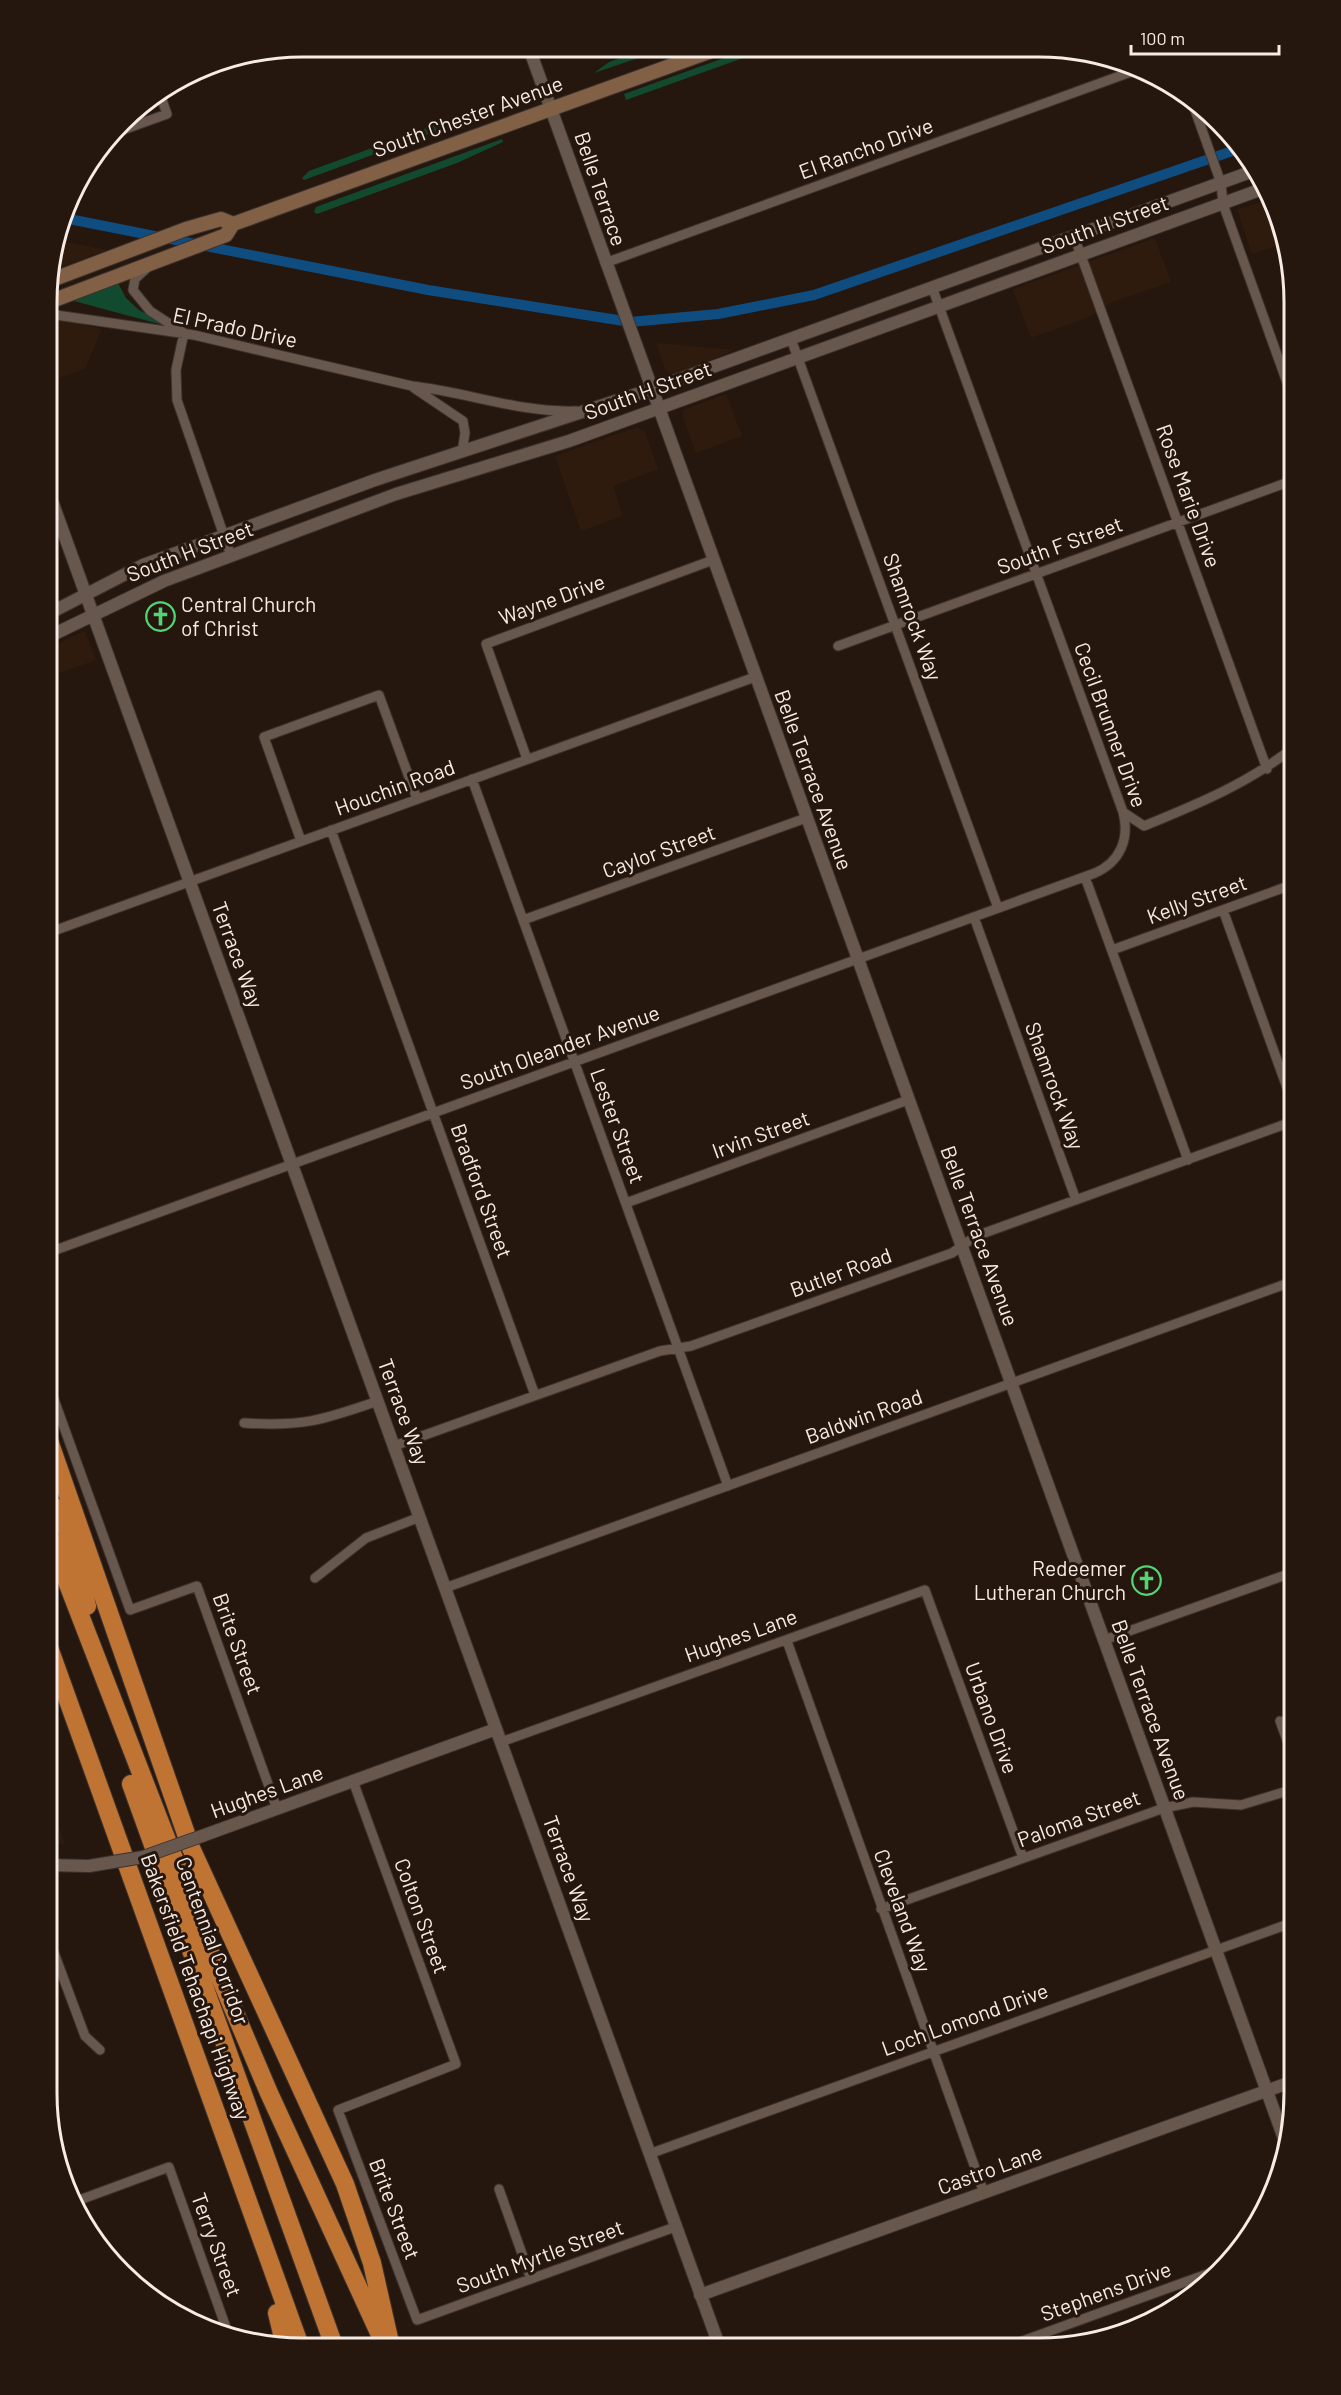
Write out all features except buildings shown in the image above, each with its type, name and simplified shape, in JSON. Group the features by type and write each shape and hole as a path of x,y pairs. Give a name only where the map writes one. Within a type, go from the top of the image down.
{"highway":[{"path":"57,1464 191,1848 345,2184 372,2263 389,2338"},
{"path":"57,1497 100,1653 102,1674"},
{"path":"57,1556 221,1980 382,2338"},
{"name":"Centennial Corridor","path":"57,1579 331,2338"},
{"name":"Bakersfield Tehachapi Highway","path":"57,1670 297,2338"},
{"path":"255,2220 283,2337"}],"main road":[{"name":"South Chester Avenue","path":"57,299 226,235 233,224 695,57"},
{"name":"South Chester Avenue","path":"59,277 221,219 233,224"},
{"path":"58,282 79,274 89,266"}],"street":[{"name":"Belle Terrace","path":"532,57 553,109 634,342"},
{"name":"El Rancho Drive","path":"605,263 1127,74"},
{"path":"131,127 167,114 162,101"},
{"path":"1197,115 1221,183 1222,204 1284,374"},
{"name":"South H Street","path":"57,610 143,566 375,480 652,389 1247,173"},
{"name":"South H Street","path":"57,632 164,580 396,494 569,441 1257,191"},
{"name":"Rose Marie Drive","path":"1074,236 1267,769"},
{"path":"162,259 144,269 135,279 133,290 150,311 184,333 176,370 177,400 231,556"},
{"name":"Cecil Brunner Drive","path":"932,287 1124,812 1126,832 1119,853 1102,870 1085,877"},
{"name":"El Prado Drive","path":"57,315 184,333 412,387 446,390 537,410 589,411"},
{"name":"Shamrock Way","path":"791,339 999,908"},
{"name":"Belle Terrace Avenue","path":"634,342 857,959 963,1243 1011,1383 1281,2130"},
{"name":"El Prado Drive","path":"412,387 463,420 465,433 462,452"},
{"name":"South F Street","path":"838,646 1284,484"},
{"name":"Terrace Way","path":"57,515 716,2338"},
{"name":"Wayne Drive","path":"527,759 486,644 713,560"},
{"name":"Houchin Road","path":"57,930 755,677"},
{"path":"301,841 264,737 379,695 417,799"},
{"path":"1124,812 1144,826 1223,792 1267,769 1284,755"},
{"name":"Lester Street","path":"472,779 728,1486"},
{"name":"Caylor Street","path":"524,920 806,818"},
{"name":"Bradford Street","path":"331,830 535,1395"},
{"path":"1085,877 1188,1160"},
{"name":"South Oleander Avenue","path":"57,1250 1085,877"},
{"name":"Kelly Street","path":"1112,950 1284,888"},
{"path":"1223,910 1284,1079"},
{"name":"Shamrock Way","path":"974,917 1076,1200"},
{"name":"Irvin Street","path":"626,1203 909,1100"},
{"name":"Butler Road","path":"394,1446 660,1351 691,1346 952,1253 963,1243 1284,1125"},
{"name":"Baldwin Road","path":"445,1588 1284,1285"},
{"path":"244,1423 301,1424 321,1420 378,1401"},
{"name":"Brite Street","path":"57,1408 130,1610 197,1586 277,1809"},
{"path":"315,1578 366,1538 420,1517"},
{"path":"1104,1640 1284,1576"},
{"name":"Hughes Lane","path":"501,1742 925,1590"},
{"name":"Urbano Drive","path":"925,1590 1023,1858"},
{"name":"Cleveland Way","path":"787,1641 984,2193"},
{"path":"1280,1721 1284,1732"},
{"name":"Hughes Lane","path":"57,1865 114,1864 143,1857 496,1729"},
{"name":"Colton Street","path":"338,2110 456,2064 353,1781"},
{"name":"Paloma Street","path":"881,1909 1164,1808 1193,1802 1241,1805 1284,1792"},
{"name":"Loch Lomond Drive","path":"649,2154 1284,1926"},
{"path":"57,1961 85,2037 100,2050"},
{"name":"Castro Lane","path":"700,2295 1284,2085"},
{"name":"Brite Street","path":"338,2110 417,2320"},
{"name":"Terry Street","path":"81,2199 169,2167 225,2325"},
{"path":"499,2188 531,2278"},
{"name":"South Myrtle Street","path":"417,2320 675,2227"},
{"name":"Stephens Drive","path":"1031,2338 1201,2276"}],"shaded area":[{"path":"1262,202 1277,246 1252,254 1237,210"},
{"path":"1155,238 1171,282 1112,302 1089,317 1031,338 1013,289"},
{"path":"65,241 107,250 60,267"},
{"path":"57,321 102,329 85,369 57,378"},
{"path":"656,343 735,350 674,375 666,371"},
{"path":"726,394 742,436 696,453 683,417 683,410"},
{"path":"637,427 645,432 658,469 613,486 623,516 581,531 555,456"},
{"path":"85,631 96,660 57,674 57,644"},
{"path":"57,1821 65,1844 57,1844"},
{"path":"63,2148 77,2187 70,2171"}],"green space":[{"path":"624,57 641,57 594,73 609,62"},
{"path":"727,57 746,57 626,100 624,94"},
{"path":"491,109 492,111 304,180 302,178 309,171 476,110"},
{"path":"502,139 503,142 457,163 317,214 314,212 316,207"},
{"path":"118,283 126,298 139,310 164,323 163,325 74,301 75,298"}],"waterway":[{"path":"72,220 428,290 630,322 718,314 814,295 1232,151"}],"place":[{"name":"Central Church of Christ","path":"160,617"},
{"name":"Redeemer Lutheran Church","path":"1147,1581"}]}
